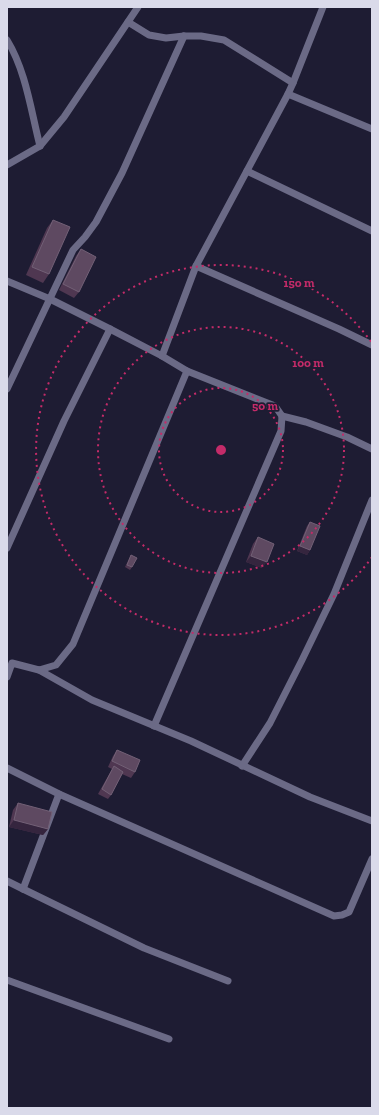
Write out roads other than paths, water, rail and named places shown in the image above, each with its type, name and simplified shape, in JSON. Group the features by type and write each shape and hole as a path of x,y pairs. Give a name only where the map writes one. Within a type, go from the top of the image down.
{"street":[{"path":"7,165 40,146 64,117 138,7"},
{"path":"162,356 196,266 288,94 323,7"},
{"path":"128,22 149,35 166,38 201,36 224,40 293,83"},
{"path":"7,389 73,250 96,222 122,173 184,36"},
{"path":"7,40 21,72 40,146"},
{"path":"288,94 372,129"},
{"path":"247,171 372,231"},
{"path":"196,266 372,345"},
{"path":"7,281 50,299 110,329 162,356 187,372 275,406 282,416 281,431 154,726"},
{"path":"7,548 64,421 110,329"},
{"path":"39,670 56,665 73,644 187,372"},
{"path":"282,416 306,422 347,437 372,449"},
{"path":"242,766 270,723 302,660 334,594 372,500"},
{"path":"7,677 10,662 39,670 92,700 191,741 310,797 372,821"},
{"path":"7,768 59,794 334,916 349,912 372,859"},
{"path":"23,889 59,794"},
{"path":"7,881 144,948 228,981"},
{"path":"7,980 169,1039"}]}
